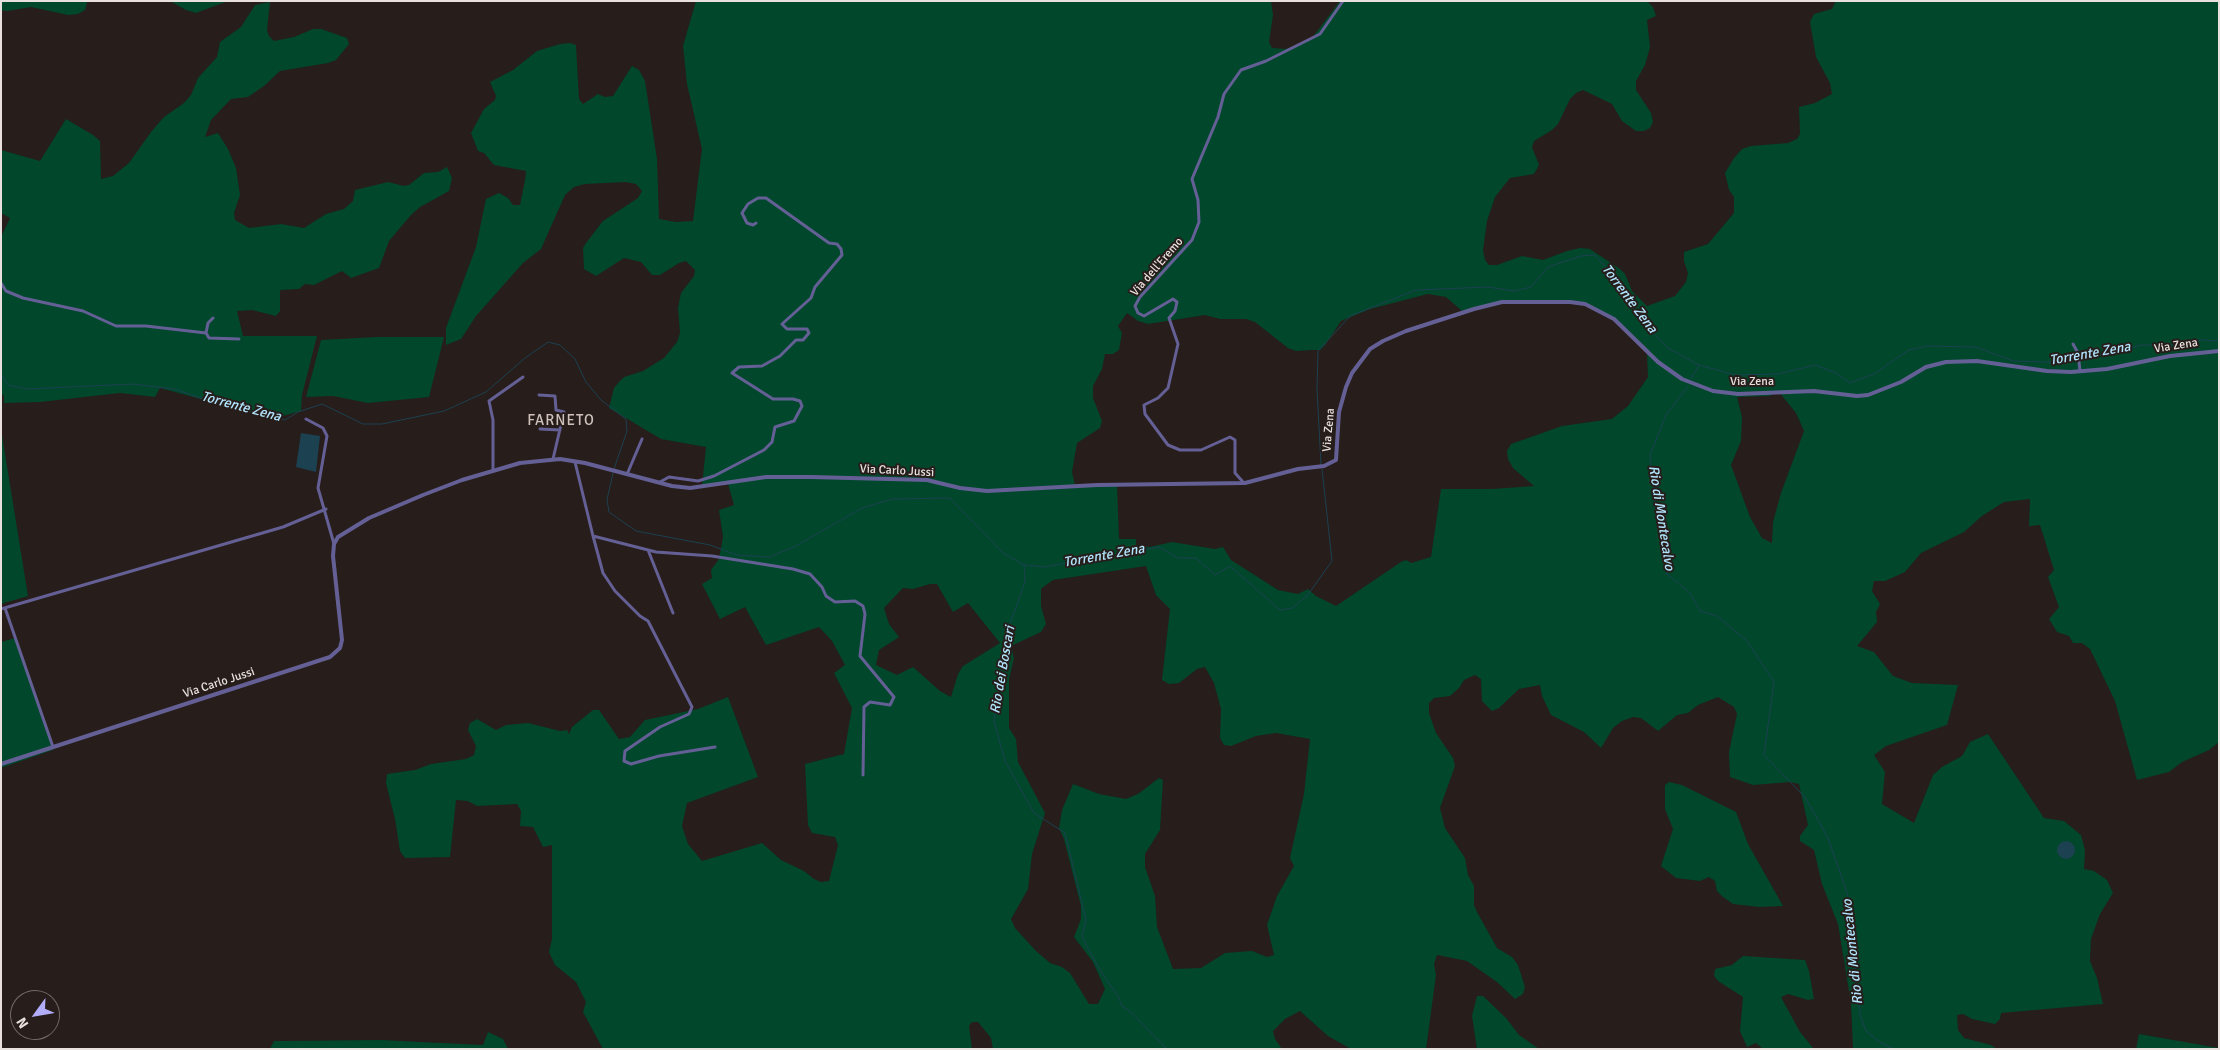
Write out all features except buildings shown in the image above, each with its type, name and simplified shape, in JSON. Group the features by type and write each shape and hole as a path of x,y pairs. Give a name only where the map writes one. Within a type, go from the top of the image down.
{"street":[{"name":"Via dell'Eremo","path":"1245,483 1235,473 1235,440 1230,437 1201,450 1180,450 1168,445 1144,414 1144,405 1158,398 1168,388 1178,344 1169,318 1175,311 1177,302 1173,299 1144,316 1138,313 1135,306 1140,297 1192,240 1199,222 1198,200 1192,179 1218,117 1224,94 1241,70 1266,62 1320,34 1342,1"},
{"path":"659,483 669,477 698,481 714,476 764,450 772,442 776,427 794,421 802,406 800,401 793,399 772,399 732,373 739,367 762,366 780,356 796,340 803,340 809,333 807,329 787,330 782,324 811,298 815,287 842,255 841,249 837,244 829,243 766,198 758,198 748,204 742,213 748,223 753,225 756,223"},
{"path":"1,283 6,292 24,298 83,311 116,326 146,326 206,333"},
{"name":"Via Zena","path":"1310,468 1318,468 1336,460 1338,412 1352,374 1370,349 1383,341 1414,328 1502,302 1570,302 1585,304 1614,320 1658,362 1682,379 1713,391 1738,394 1814,391 1857,396 1868,395 1901,382 1926,367 1946,362 1976,361 2046,371 2080,371 2107,369 2170,356 2219,351"},
{"path":"213,318 208,323 206,333 209,338 239,339"},
{"path":"2073,344 2078,353 2080,371"},
{"path":"493,470 493,420 489,402 523,376"},
{"path":"539,395 555,396 556,410 564,412 553,459"},
{"name":"Via Carlo Jussi","path":"1,764 335,654 342,640 334,568 334,544 326,509 318,488 327,436 323,428 306,419"},
{"path":"540,429 560,430"},
{"path":"628,472 642,439"},
{"name":"Via Carlo Jussi","path":"334,544 346,531 369,518 462,480 520,463 553,459 604,468 659,483 690,488 766,477 811,476 927,480 960,488 987,491 1097,485 1245,483 1310,468"},
{"path":"575,462 603,573 615,591 640,616 648,621 692,707 689,714 660,727 625,751 624,761 631,764 659,756 715,747"},
{"path":"53,748 3,608 283,527 326,509"},
{"path":"593,536 648,550 712,556 793,569 810,574 822,587 826,596 835,602 855,601 863,606 865,614 860,656 894,697 890,705 870,702 864,707 863,775"},
{"path":"648,550 673,613"}],"green space":[{"path":"1,1 86,1 87,3 85,10 78,14 68,15 31,7 7,11 1,10"},
{"path":"170,1 228,1 196,13"},
{"path":"696,1 1271,1 1273,15 1269,42 1272,48 1286,49 1312,38 1340,1 1647,1 1653,7 1656,16 1647,20 1650,47 1645,65 1636,81 1636,90 1651,113 1653,122 1650,128 1644,131 1636,131 1622,121 1612,104 1583,90 1576,93 1570,99 1558,124 1534,141 1532,147 1539,165 1534,174 1510,178 1495,197 1487,221 1483,250 1485,260 1489,265 1497,265 1522,256 1543,260 1567,251 1580,248 1590,249 1625,274 1632,291 1647,306 1675,296 1686,282 1688,273 1684,261 1684,252 1708,244 1734,213 1734,197 1729,190 1725,173 1734,158 1742,149 1751,146 1788,143 1797,139 1800,134 1799,107 1815,103 1832,94 1830,83 1816,57 1810,22 1814,14 1832,9 1836,1 2219,1 2219,742 2209,750 2182,762 2169,772 2137,780 2115,701 2090,649 2082,643 2073,643 2069,636 2057,632 2049,619 2059,607 2048,577 2054,570 2040,525 2029,526 2030,499 2004,502 1982,516 1964,532 1921,553 1905,572 1885,581 1874,581 1872,591 1880,604 1876,612 1877,622 1857,646 1874,652 1893,676 1912,683 1958,685 1947,725 1886,746 1874,755 1885,772 1882,804 1914,823 1933,775 1942,767 1962,756 1970,742 1988,734 2044,818 2064,821 2081,835 2085,850 2084,869 2094,871 2107,880 2113,893 2100,914 2091,939 2090,961 2097,978 2103,1004 2001,1013 2000,1019 1995,1024 1972,1019 1963,1014 1957,1015 1958,1030 1964,1038 1991,1045 1997,1049 1853,1049 1851,1003 1838,924 1822,884 1814,850 1800,841 1800,836 1808,825 1799,784 1790,782 1753,785 1730,777 1729,752 1737,714 1734,707 1718,697 1698,705 1688,713 1677,715 1658,731 1641,718 1633,717 1622,721 1613,728 1601,748 1584,732 1551,715 1542,696 1540,685 1519,689 1499,708 1492,711 1482,701 1481,679 1475,675 1464,680 1459,688 1450,696 1434,698 1429,703 1429,713 1436,733 1453,758 1455,766 1440,808 1445,828 1465,858 1468,875 1474,886 1474,905 1477,912 1497,948 1512,957 1518,965 1525,987 1523,994 1515,999 1497,982 1467,961 1437,955 1434,964 1436,975 1426,1049 1351,1049 1328,1036 1300,1011 1285,1019 1273,1031 1275,1039 1282,1049 993,1049 991,1038 978,1022 972,1022 969,1026 972,1049 603,1049 583,1012 586,1002 576,982 555,965 549,952 552,939 552,845 543,847 533,827 520,826 521,811 517,804 477,806 468,801 456,800 450,857 405,858 400,851 395,819 386,783 387,774 415,770 431,764 466,759 474,755 476,746 468,730 470,723 477,719 496,730 506,725 528,723 560,731 567,730 569,734 572,727 593,710 599,710 619,739 630,737 645,720 698,709 728,697 758,777 687,803 682,826 688,844 702,861 762,843 781,860 804,871 814,879 821,882 829,881 838,845 835,837 812,833 808,825 805,764 844,754 852,708 834,673 845,665 832,641 819,627 766,645 745,607 720,619 702,584 712,578 711,570 719,559 723,537 719,510 734,505 728,484 702,486 706,447 661,439 609,408 614,388 624,377 643,371 664,358 677,342 680,333 678,308 681,293 694,276 695,270 686,261 679,263 660,275 652,275 641,262 624,258 596,276 584,269 583,248 586,243 603,221 638,198 642,191 636,184 626,182 585,184 574,187 565,195 541,249 523,263 476,316 461,339 446,345 446,328 476,247 486,199 499,193 508,198 513,205 520,205 525,180 526,171 494,165 484,153 478,151 471,133 484,109 495,100 496,96 490,82 513,70 537,51 570,43 576,45 579,99 583,104 598,94 605,97 613,96 632,66 639,70 645,81 657,159 659,219 676,222 693,221 702,149 687,84 683,46","holes":["1428,294 1446,297 1462,311 1494,304 1587,304 1617,323 1647,353 1648,377 1628,406 1612,419 1562,426 1511,444 1507,451 1508,459 1513,468 1534,486 1492,489 1441,489 1431,557 1411,563 1406,560 1401,562 1336,606 1316,596 1308,589 1298,594 1278,590 1231,560 1223,547 1215,549 1172,542 1150,547 1136,545 1136,539 1119,539 1117,486 1075,485 1072,472 1077,443 1100,428 1102,421 1093,398 1093,386 1102,369 1105,354 1113,354 1119,350 1122,333 1118,326 1127,313 1138,321 1148,324 1205,315 1220,319 1246,319 1255,322 1288,348 1296,351 1320,350 1341,321 1370,309","1779,392 1796,413 1804,431 1781,493 1773,522 1772,543 1762,538 1750,517 1731,465 1741,441 1742,417 1737,397 1769,396","1146,566 1156,595 1170,609 1162,680 1169,684 1179,683 1197,669 1205,667 1214,683 1221,709 1220,738 1224,745 1231,746 1256,736 1276,733 1310,739 1304,794 1290,858 1294,866 1277,896 1267,925 1274,955 1267,957 1252,951 1225,953 1201,968 1173,969 1157,927 1155,896 1145,867 1145,854 1160,830 1163,780 1159,778 1138,794 1126,799 1099,794 1073,784 1062,810 1059,828 1064,839 1081,906 1081,919 1074,937 1093,962 1105,989 1098,1004 1089,1004 1070,973 1062,967 1050,963 1015,928 1011,919 1028,889 1032,854 1045,813 1018,762 1016,739 1009,728 1009,679 1014,658 1011,646 1041,632 1046,624 1041,606 1041,589 1053,580","937,584 953,612 968,603 1000,643 963,666 958,674 951,697 940,691 913,667 897,675 876,665 879,650 899,637 889,624 884,608 903,588 913,589"]},
{"path":"270,2 267,30 269,36 274,41 294,37 313,29 321,29 347,38 349,44 336,60 280,71 264,86 248,97 231,99 211,120 205,137 218,133 228,149 236,168 240,195 234,213 235,220 249,228 281,224 304,228 326,214 344,209 353,201 355,190 388,182 404,186 409,185 424,173 438,172 447,167 452,178 449,191 420,207 411,215 389,241 379,268 351,278 342,271 314,285 305,284 299,289 280,290 280,311 276,316 252,310 237,311 243,336 317,336 302,395 301,411 279,417 268,417 160,388 155,397 120,393 40,402 4,403 4,396 1,393 1,237 10,218 1,213 1,150 40,161 66,119 100,141 101,179 113,176 129,163 164,117 184,103 191,95 198,78 217,57 220,42 241,27 255,5"},
{"path":"377,337 444,337 429,397 368,403 333,396 306,397 321,340"},
{"path":"1,429 28,596 1,604"},
{"path":"15,638 32,682 53,750 1,768 1,642"},
{"path":"1669,782 1682,785 1736,812 1748,844 1783,906 1759,907 1733,904 1717,891 1715,881 1709,877 1700,881 1676,878 1661,866 1673,829 1665,809 1665,785"},
{"path":"1743,956 1805,960 1814,999 1808,1000 1788,994 1781,997 1800,1032 1814,1049 1763,1049 1756,1043 1747,1047 1740,1031 1743,997 1718,981 1714,976 1715,969 1732,965"},
{"path":"1477,996 1483,996 1506,1018 1519,1035 1539,1049 1477,1049 1472,1016"},
{"path":"488,1032 503,1039 508,1049 270,1049 274,1041 381,1040 483,1045"},
{"path":"2139,1034 2219,1048 2219,1049 2136,1049"}],"water":[{"path":"301,433 320,436 316,472 296,467"},
{"path":"2062,841 2070,841 2075,846 2073,857 2062,859 2057,854 2057,846"}],"waterway":[{"name":"Torrente Zena","path":"1321,465 1317,389 1318,351 1350,316 1416,290 1488,287 1514,291 1531,287 1548,267 1581,256 1595,255 1618,282 1639,318 1668,348 1699,365 1736,375 1778,374 1815,365 1836,373 1850,383 1874,374 1909,350 1927,346 1976,347 2013,361 2050,362 2125,350 2141,345 2176,345 2201,340 2219,341"},
{"name":"Torrente Zena","path":"1,374 8,385 27,389 133,384 174,389 224,406 285,420 298,412 322,404 363,424 382,424 444,411 486,392 525,358 548,342 560,345 575,359 586,382 601,400 626,419 627,431 614,469"},
{"name":"Rio di Montecalvo","path":"1691,379 1699,365"},
{"name":"Rio di Montecalvo","path":"1688,386 1666,415 1650,455 1657,521 1667,574 1690,593 1700,611 1717,616 1747,641 1774,682 1764,755 1805,797 1828,838 1848,896 1860,1015 1866,1031 1881,1043 1894,1049"},
{"name":"Torrente Zena","path":"613,473 607,500 609,512 636,531 710,545 737,555 769,557 794,547 862,508 893,499 950,498 1003,553 1024,565 1044,567 1159,547 1178,558 1196,558 1215,575 1230,566 1280,610 1292,608 1307,596 1332,561 1322,469"},
{"name":"Rio dei Boscari","path":"1024,565 1025,582 1007,632 994,721 1005,761 1034,813 1065,833 1086,920 1082,937 1101,972 1118,996 1122,1006 1131,1012 1167,1049"}],"district":[{"name":"FARNETO","path":"561,421"}]}
